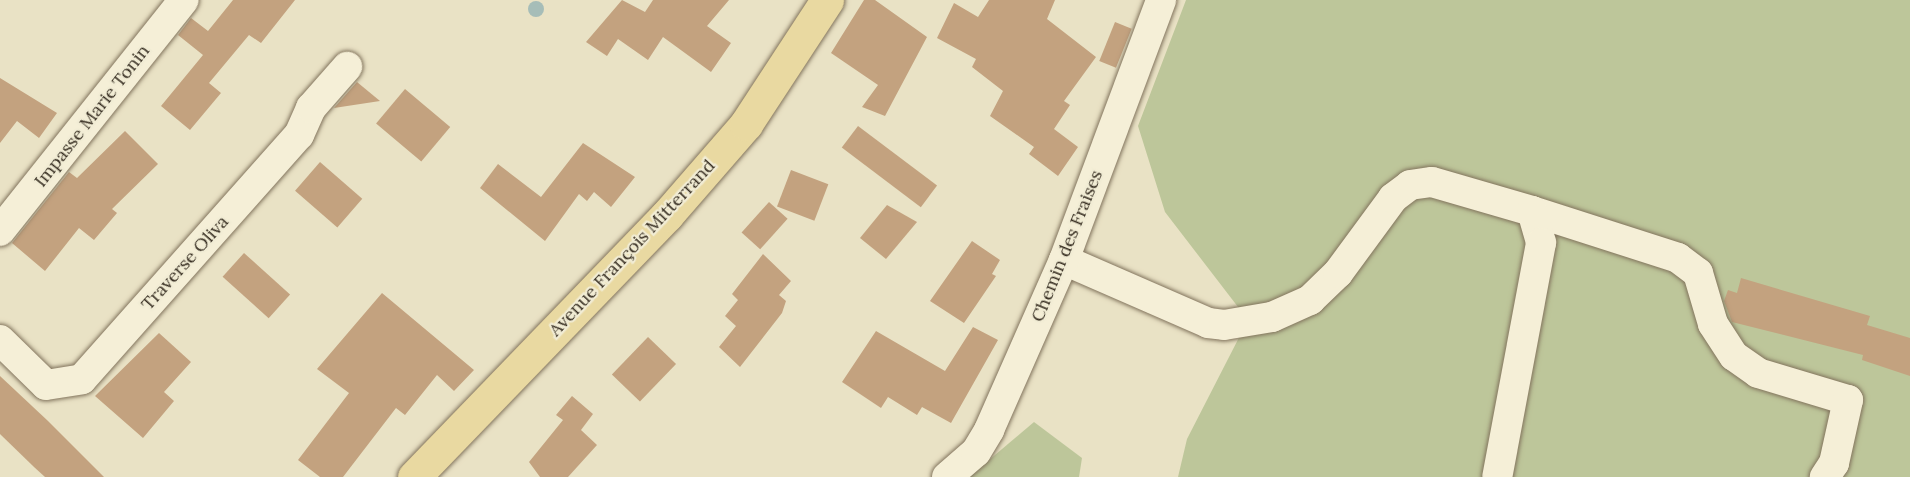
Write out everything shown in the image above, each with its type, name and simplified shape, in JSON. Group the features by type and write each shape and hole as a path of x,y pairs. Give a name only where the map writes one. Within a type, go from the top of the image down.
{"main road":[{"name":"Avenue François Mitterrand","path":"414,477 674,207 746,124 827,0"}],"street":[{"name":"Impasse Marie Tonin","path":"0,231 184,0"},
{"name":"Chemin des Fraises","path":"947,477 976,452 989,430 1064,260 1161,0"},
{"name":"Traverse Oliva","path":"0,340 46,386 82,379 299,135 311,108 347,66"},
{"path":"1064,260 1199,320 1224,325 1272,317 1310,300 1338,273 1393,198 1410,185 1432,182 1533,211 1678,258 1698,273 1713,324 1734,356 1758,373 1848,400 1834,463 1825,477"},
{"path":"1497,477 1541,243 1533,211"}],"green space":[{"path":"1186,0 1910,0 1910,477 1178,477 1187,439 1248,320 1165,212 1138,126"},
{"path":"1034,422 1082,458 1079,477 969,477"}],"water":[{"path":"533,1 539,1 544,9 542,15 533,17 528,12 528,6"}],"building":[{"path":"233,0 295,0 261,43 249,35 209,83 221,93 190,130 161,106 203,55 178,35 191,18 208,31"},
{"path":"622,0 645,12 653,0 729,0 707,26 731,43 711,72 663,37 648,60 618,39 607,56 586,42"},
{"path":"864,0 875,0 927,37 885,116 862,107 878,85 831,53"},
{"path":"989,0 1055,0 1047,19 1096,57 1064,101 1070,105 1054,129 1078,147 1058,176 1029,154 1034,147 990,116 1003,91 972,67 976,59 937,38 954,3 978,17"},
{"path":"1115,22 1132,29 1116,68 1099,61"},
{"path":"0,78 57,113 39,138 17,121 0,143"},
{"path":"357,82 380,101 334,108"},
{"path":"405,89 450,127 421,161 376,123"},
{"path":"858,126 937,186 921,207 842,148"},
{"path":"125,131 158,164 112,209 117,213 94,240 79,228 45,271 12,243 69,172 77,178"},
{"path":"583,143 635,177 611,207 594,192 587,201 579,194 545,241 480,188 498,164 541,197"},
{"path":"320,162 362,199 337,227 295,191"},
{"path":"791,170 828,184 814,221 777,206"},
{"path":"769,202 788,219 760,249 742,232"},
{"path":"887,205 917,222 886,259 860,238"},
{"path":"972,241 1000,260 992,274 996,276 964,323 930,301"},
{"path":"244,253 290,294 269,318 223,277"},
{"path":"763,254 791,281 779,295 786,301 782,313 740,367 719,347 736,326 725,316 738,300 732,294"},
{"path":"1741,278 1870,316 1867,325 1910,338 1910,376 1862,360 1863,355 1732,322 1724,301 1728,290 1737,293"},
{"path":"382,293 474,370 454,391 437,375 405,415 396,408 343,477 320,477 298,460 349,393 317,369"},
{"path":"973,327 998,340 951,423 922,407 917,415 888,397 881,408 842,382 876,331 945,371"},
{"path":"159,333 191,362 164,392 174,401 143,438 95,396"},
{"path":"648,337 676,364 640,401 612,374"},
{"path":"0,376 104,477 45,477 0,434"},
{"path":"572,396 593,414 581,430 597,445 568,477 540,477 529,462 563,420 556,415"}]}
